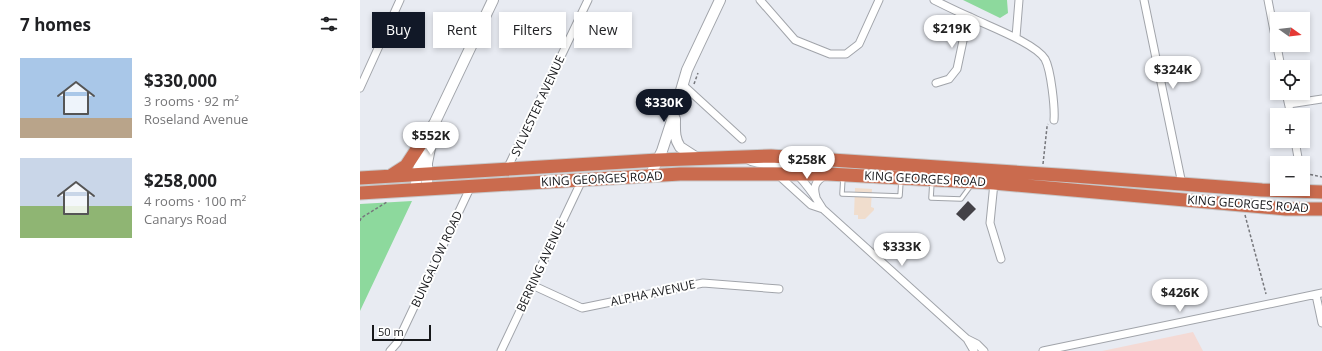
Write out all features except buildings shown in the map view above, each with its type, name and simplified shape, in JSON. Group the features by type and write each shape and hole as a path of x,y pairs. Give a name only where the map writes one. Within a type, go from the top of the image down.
{"highway":[{"path":"391,176 406,166 427,134"},
{"name":"KING GEORGES ROAD","path":"360,178 742,156 803,158 1262,190 1322,192"},
{"name":"KING GEORGES ROAD","path":"360,193 650,176 701,174 828,174 994,183 1286,209 1322,209"}],"street":[{"path":"360,88 400,0"},
{"path":"421,190 421,154 427,134 435,122 493,0"},
{"name":"SYLVESTER AVENUE","path":"507,169 588,0"},
{"path":"650,176 658,160 675,111 686,88 690,63 720,0"},
{"path":"760,0 795,40 830,54 846,54 859,44 880,0"},
{"path":"934,0 968,17 1016,37 1038,51 1045,59 1048,69 1055,111 1054,120"},
{"path":"1016,37 1019,0"},
{"path":"1144,0 1182,184"},
{"path":"1268,0 1280,60"},
{"path":"936,82 949,79 957,69 968,17"},
{"path":"686,88 742,139"},
{"path":"1289,104 1322,99"},
{"path":"1288,100 1290,108"},
{"path":"675,111 675,136 678,145 697,158"},
{"path":"422,174 435,122"},
{"path":"742,156 750,162 757,164 781,164 787,166 796,174 822,209 967,339 977,344 984,351"},
{"path":"777,174 811,205 822,209"},
{"path":"816,199 814,191 817,180 828,174"},
{"name":"BERRING AVENUE","path":"501,351 582,180"},
{"path":"994,183 990,223 1001,259"},
{"name":"BUNGALOW ROAD","path":"390,351 397,343 471,186"},
{"name":"ALPHA AVENUE","path":"532,285 582,308 703,283 779,289"},
{"path":"1042,351 1319,294 1322,323"},
{"path":"967,339 974,351"}],"lane":[{"path":"843,175 842,194 900,196 901,178"},
{"path":"933,180 931,198 961,199 974,182"}],"path":[{"path":"686,88 698,73"},
{"path":"1043,165 1047,127 1051,120 1054,120"},
{"path":"1310,174 1322,177"},
{"path":"360,221 361,218 389,201"},
{"path":"1245,213 1266,294"}],"shaded area":[{"path":"855,188 872,189 871,207 874,208 874,210 865,219 858,219 858,215 854,215"},
{"path":"1193,332 1203,351 1102,351"}],"green space":[{"path":"963,0 1007,0 1008,13 1000,18"},
{"path":"412,201 360,311 360,204"}]}
